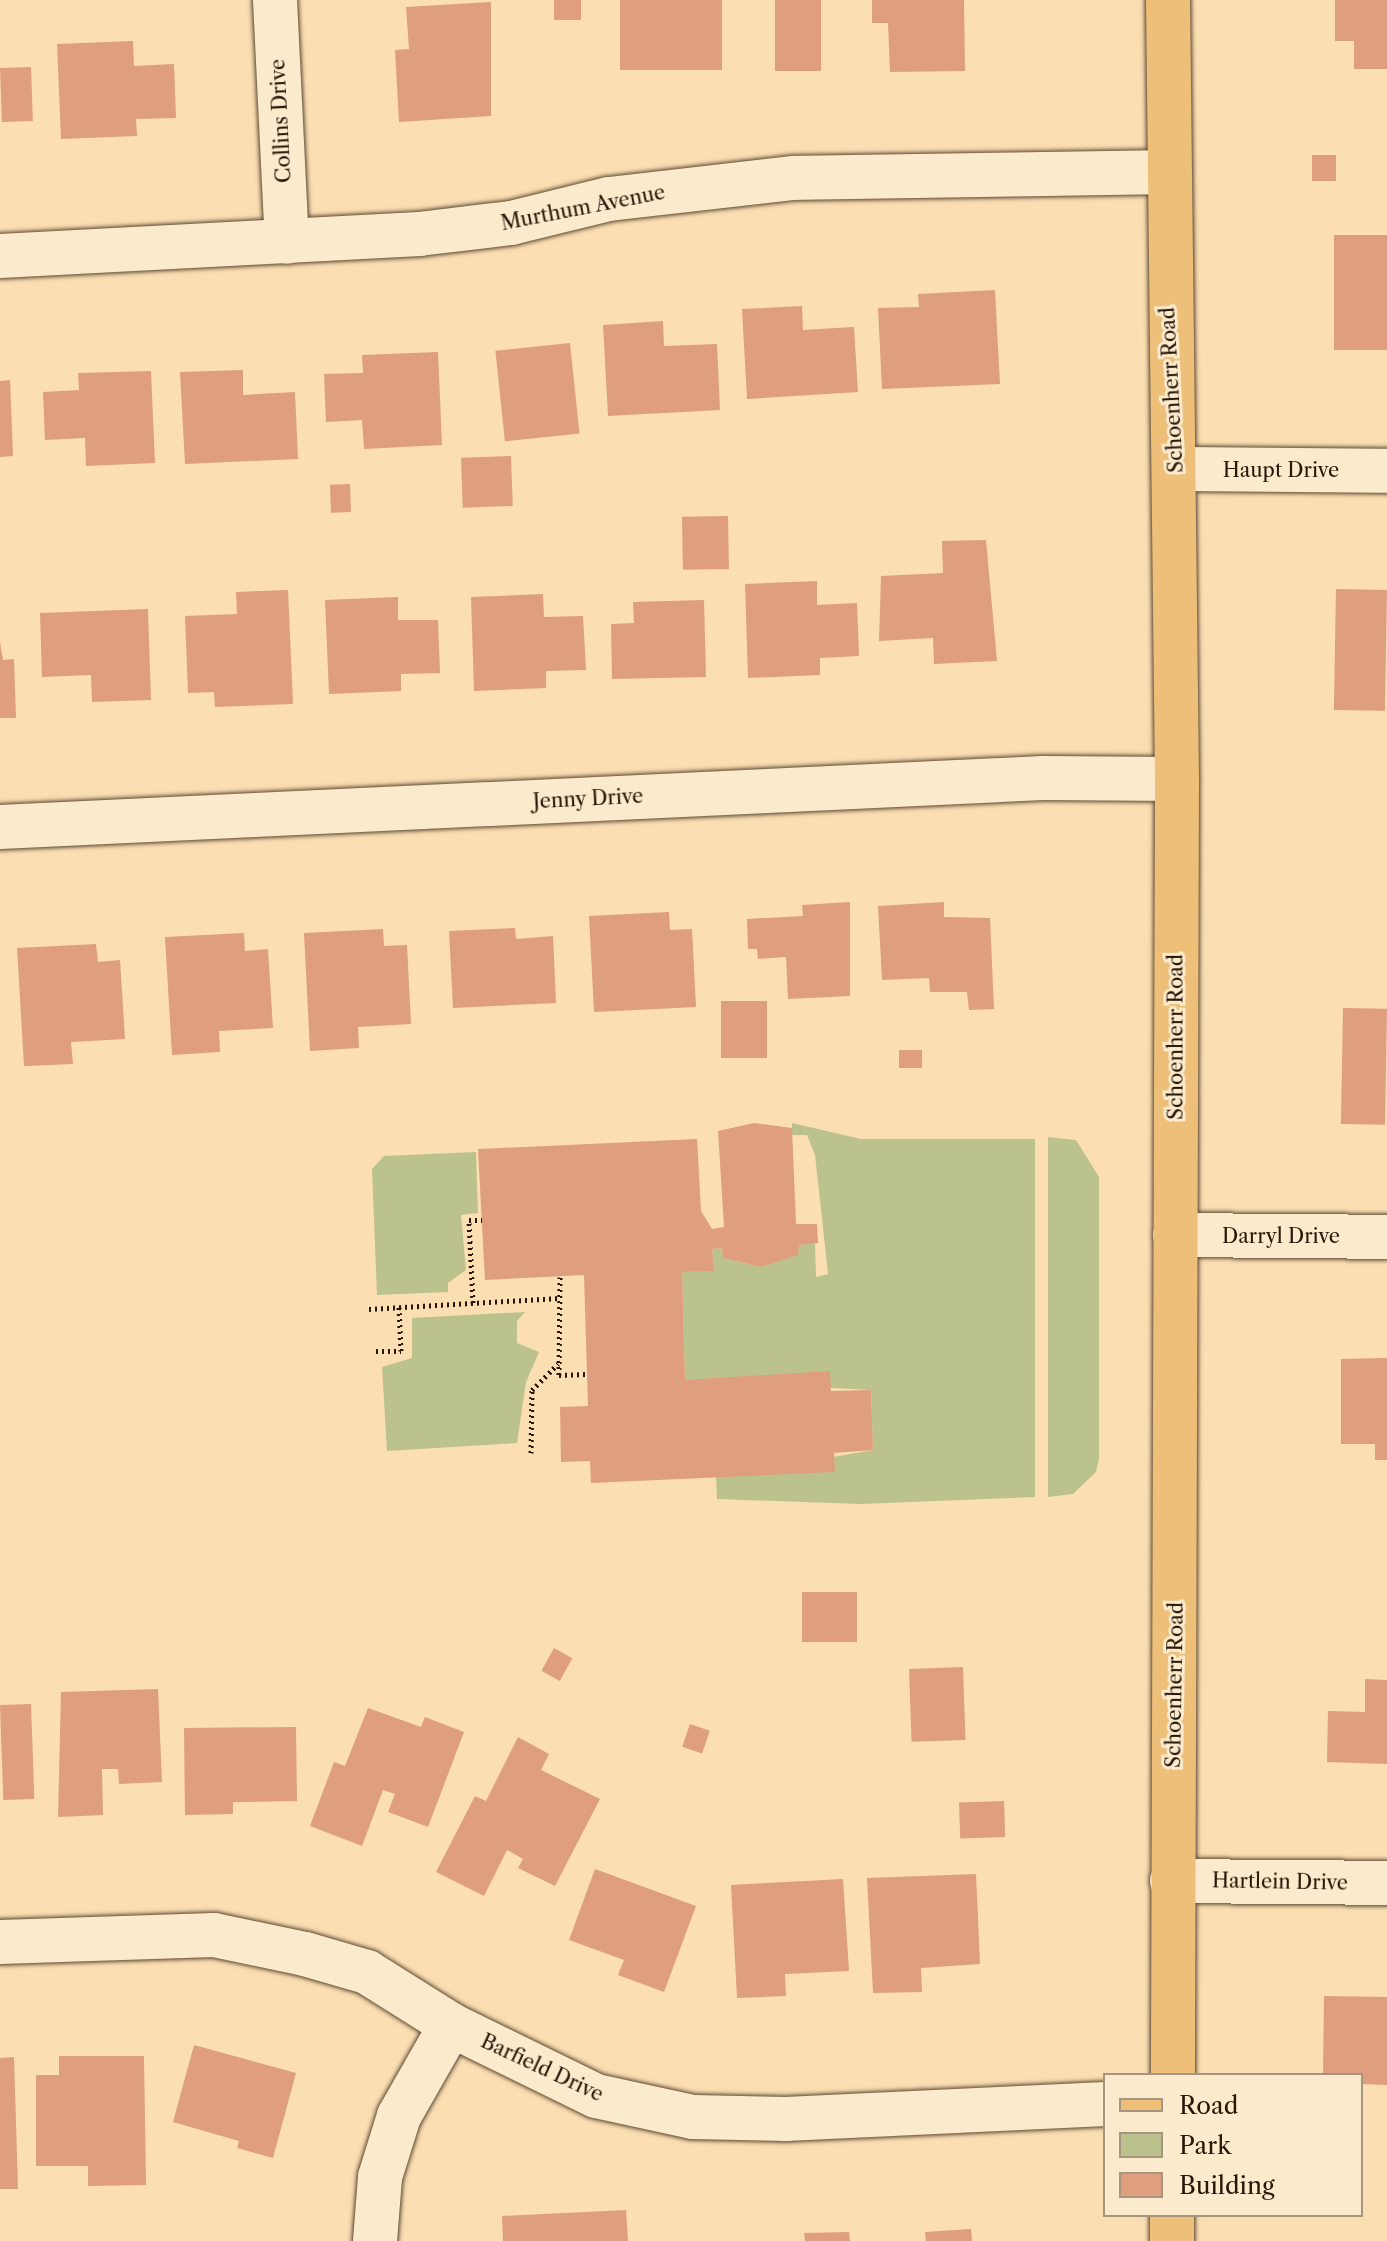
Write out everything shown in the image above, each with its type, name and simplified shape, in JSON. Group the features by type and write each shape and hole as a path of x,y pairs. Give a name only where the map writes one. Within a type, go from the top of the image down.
{"main road":[{"name":"Schoenherr Road","path":"1168,0 1166,172 1176,469 1177,779 1173,2073"},
{"path":"1172,2217 1172,2241"}],"street":[{"name":"Collins Drive","path":"275,0 287,242"},
{"name":"Murthum Avenue","path":"0,256 287,242 511,223 609,199 794,178 1166,172"},
{"name":"Haupt Drive","path":"1176,469 1387,471"},
{"name":"Jenny Drive","path":"0,827 1043,778 1177,779"},
{"name":"Darryl Drive","path":"1175,1235 1387,1237"},
{"name":"Hartlein Drive","path":"1172,1881 1387,1883"},
{"name":"Barfield Drive","path":"0,1942 226,1937 367,1972 451,2025 596,2096 693,2117 786,2119 1103,2104"},
{"path":"375,2241 380,2177 399,2116 451,2025"}],"path":[{"path":"473,1303 469,1220 482,1220"},
{"path":"560,1277 559,1375 587,1374"},
{"path":"369,1309 560,1298"},
{"path":"376,1351 401,1351 399,1307"},
{"path":"531,1453 532,1390 558,1363"}],"green space":[{"path":"792,1123 861,1139 1035,1139 1035,1497 860,1504 717,1499 716,1477 873,1450 871,1390 685,1380 682,1272 713,1270 712,1249 722,1248 723,1258 761,1267 799,1245 815,1243 816,1277 828,1274 815,1155 807,1135 792,1135"},
{"path":"1048,1137 1076,1140 1099,1177 1099,1458 1096,1472 1073,1494 1048,1497"},
{"path":"476,1152 478,1213 461,1215 466,1270 448,1283 448,1292 377,1295 372,1169 384,1156"},
{"path":"525,1312 517,1321 517,1343 539,1352 526,1382 517,1443 387,1451 382,1367 412,1358 412,1318"}],"building":[{"path":"554,0 581,0 581,20 554,20"},
{"path":"620,0 722,0 722,70 620,70"},
{"path":"775,0 821,0 821,71 775,71"},
{"path":"872,0 964,0 965,71 890,72 888,23 872,23"},
{"path":"1335,0 1387,0 1387,69 1354,69 1354,41 1335,41"},
{"path":"491,2 491,116 399,122 395,50 409,49 406,7"},
{"path":"133,41 134,66 174,64 176,118 136,119 137,136 61,139 57,44"},
{"path":"31,67 33,121 2,122 0,68"},
{"path":"1312,155 1336,155 1336,181 1312,181"},
{"path":"1334,235 1387,235 1387,350 1334,350"},
{"path":"995,290 1000,384 882,389 878,308 919,307 918,294"},
{"path":"802,306 803,330 854,327 858,392 747,399 742,309"},
{"path":"663,321 664,346 717,344 720,410 608,416 603,325"},
{"path":"570,343 580,434 505,441 495,351"},
{"path":"438,352 442,445 364,449 362,420 326,422 324,374 363,373 362,355"},
{"path":"243,370 243,395 295,392 298,459 185,464 180,372"},
{"path":"151,371 155,463 86,466 85,438 45,440 43,392 79,390 78,373"},
{"path":"10,380 13,456 0,457 0,381"},
{"path":"511,456 513,506 463,508 461,458"},
{"path":"350,484 351,512 331,513 330,485"},
{"path":"728,516 729,569 683,570 682,517"},
{"path":"986,540 997,661 934,664 933,638 879,641 881,576 943,573 942,541"},
{"path":"817,581 817,605 857,603 859,656 820,658 820,675 748,678 745,584"},
{"path":"1336,589 1387,590 1385,711 1334,710"},
{"path":"288,590 293,704 215,707 214,692 188,693 185,616 237,614 236,592"},
{"path":"543,594 544,617 583,616 586,670 546,671 546,688 474,691 471,597"},
{"path":"398,597 398,620 438,620 440,673 401,674 401,691 329,694 325,600"},
{"path":"704,600 706,677 612,679 611,624 634,623 633,602"},
{"path":"148,609 151,700 92,702 91,675 42,677 40,613"},
{"path":"0,642 3,660 14,659 16,718 0,718"},
{"path":"850,902 850,996 788,999 786,957 758,959 757,949 748,949 747,919 803,916 802,905"},
{"path":"944,902 944,917 990,918 994,1009 969,1010 967,992 930,992 929,978 882,980 878,906"},
{"path":"669,912 670,930 692,929 696,1007 594,1012 589,916"},
{"path":"515,928 516,939 553,936 556,1003 453,1008 449,931"},
{"path":"383,929 384,946 407,945 411,1024 358,1027 359,1048 310,1051 304,933"},
{"path":"244,933 245,951 268,949 273,1028 219,1031 220,1052 172,1055 165,937"},
{"path":"96,944 98,962 120,960 125,1039 71,1042 73,1064 24,1066 17,948"},
{"path":"721,1001 767,1001 767,1058 721,1058"},
{"path":"1343,1008 1387,1009 1385,1125 1341,1124"},
{"path":"899,1050 922,1050 922,1068 899,1068"},
{"path":"754,1123 792,1128 796,1224 817,1224 818,1243 799,1245 798,1255 761,1267 723,1258 722,1248 712,1249 714,1271 682,1272 685,1380 830,1371 831,1391 871,1390 873,1450 834,1453 835,1472 591,1483 590,1461 561,1462 560,1407 588,1406 584,1275 485,1280 478,1149 697,1139 701,1211 712,1229 724,1227 718,1131"},
{"path":"1387,1358 1387,1460 1375,1460 1375,1444 1341,1444 1341,1359"},
{"path":"802,1592 857,1592 857,1642 802,1642"},
{"path":"554,1648 572,1658 560,1681 541,1671"},
{"path":"963,1667 966,1740 912,1742 909,1669"},
{"path":"1365,1679 1387,1680 1387,1764 1327,1762 1328,1711 1365,1712"},
{"path":"158,1689 162,1782 119,1784 118,1769 102,1769 103,1815 58,1817 61,1692"},
{"path":"31,1704 34,1799 3,1800 0,1705"},
{"path":"368,1708 421,1727 425,1717 464,1732 428,1827 388,1812 395,1794 383,1790 362,1846 310,1826 334,1762 345,1766"},
{"path":"690,1724 710,1731 702,1754 682,1747"},
{"path":"296,1727 297,1801 233,1802 233,1814 185,1815 184,1728"},
{"path":"518,1737 549,1754 541,1770 600,1799 555,1886 518,1868 523,1859 507,1850 484,1896 436,1872 475,1796 486,1801"},
{"path":"1004,1801 1005,1837 960,1839 959,1803"},
{"path":"595,1869 696,1906 664,1992 618,1975 624,1960 569,1940"},
{"path":"976,1874 980,1964 921,1968 922,1992 873,1993 867,1878"},
{"path":"843,1879 849,1971 785,1974 786,1996 737,1998 731,1885"},
{"path":"1324,1996 1387,1997 1387,2085 1363,2084 1363,2073 1323,2073"},
{"path":"194,2045 296,2073 273,2158 237,2148 239,2141 173,2122"},
{"path":"59,2056 144,2056 146,2185 88,2186 88,2166 36,2166 36,2075 59,2075"},
{"path":"14,2057 18,2189 0,2189 0,2058"},
{"path":"626,2210 628,2241 503,2241 502,2216"},
{"path":"971,2229 972,2241 926,2241 925,2232"},
{"path":"849,2232 850,2241 805,2241 804,2233"}]}
